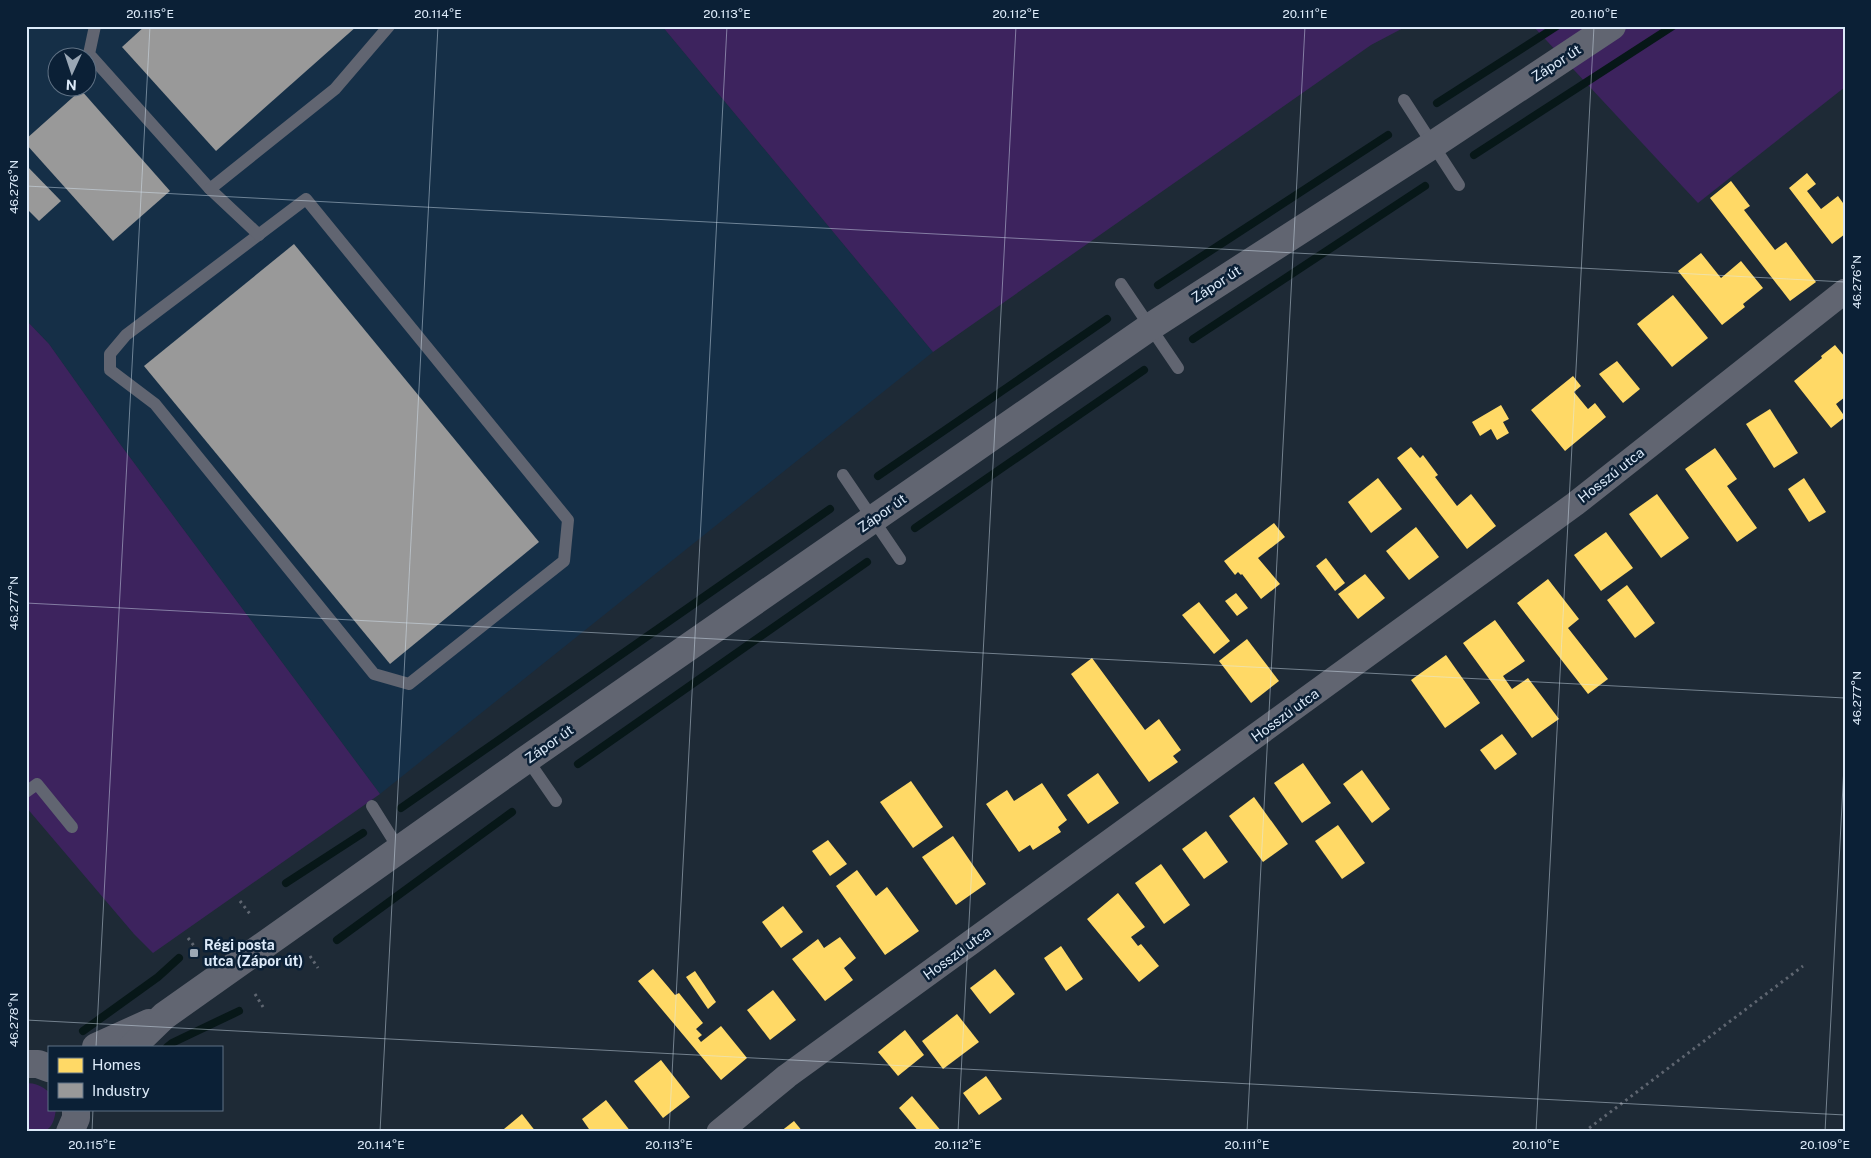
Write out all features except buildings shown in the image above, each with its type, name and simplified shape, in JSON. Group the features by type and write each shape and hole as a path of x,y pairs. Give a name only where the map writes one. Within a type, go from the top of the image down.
{"street":[{"name":"Zápor út","path":"133,1046 164,1016 399,849 1150,327 1434,144 1612,26"},
{"name":"Hosszú utca","path":"719,1132 794,1071 1575,504 1845,291"},
{"name":"Zápor út","path":"98,1046 164,1016"},
{"path":"26,1064 38,1064 48,1068"}],"lane":[{"path":"95,26 89,54 210,190 259,235"},
{"path":"210,190 335,89 389,26"},
{"path":"1404,100 1459,185"},
{"path":"306,199 568,520 564,561 409,684 374,674 155,404 110,370 110,354 126,335 259,235 306,199"},
{"path":"1121,284 1178,368"},
{"path":"844,476 900,559"},
{"path":"527,759 556,801"},
{"path":"26,792 36,784 72,827"},
{"path":"372,806 399,849"}],"path":[{"path":"240,901 250,914"},
{"path":"188,938 198,951"},
{"path":"310,956 318,968"},
{"path":"1584,1132 1803,966"},
{"path":"255,994 263,1006"}],"shaded area":[{"path":"26,26 662,26 933,352 380,794 120,444 49,344 26,320"},
{"path":"662,26 1407,26 1371,45 933,352"},
{"path":"1533,26 1845,26 1845,87 1698,203"},
{"path":"26,320 49,344 120,444 380,794 153,953 134,934 26,807"},
{"path":"26,1083 38,1085 48,1091 48,1110 56,1110 53,1122 47,1129 39,1132 26,1132"}],"waterway":[{"path":"1437,103 1557,26"},
{"path":"1474,155 1673,26"},
{"path":"1158,285 1388,135"},
{"path":"1193,339 1425,186"},
{"path":"878,476 1107,319"},
{"path":"915,528 1144,370"},
{"path":"401,808 830,509"},
{"path":"578,764 867,562"},
{"path":"337,940 512,812"},
{"path":"286,883 363,833"},
{"path":"83,1031 158,977 179,958"},
{"path":"168,1046 239,1011"}],"place":[{"name":"Régi posta utca (Zápor út)","path":"194,953"}]}
